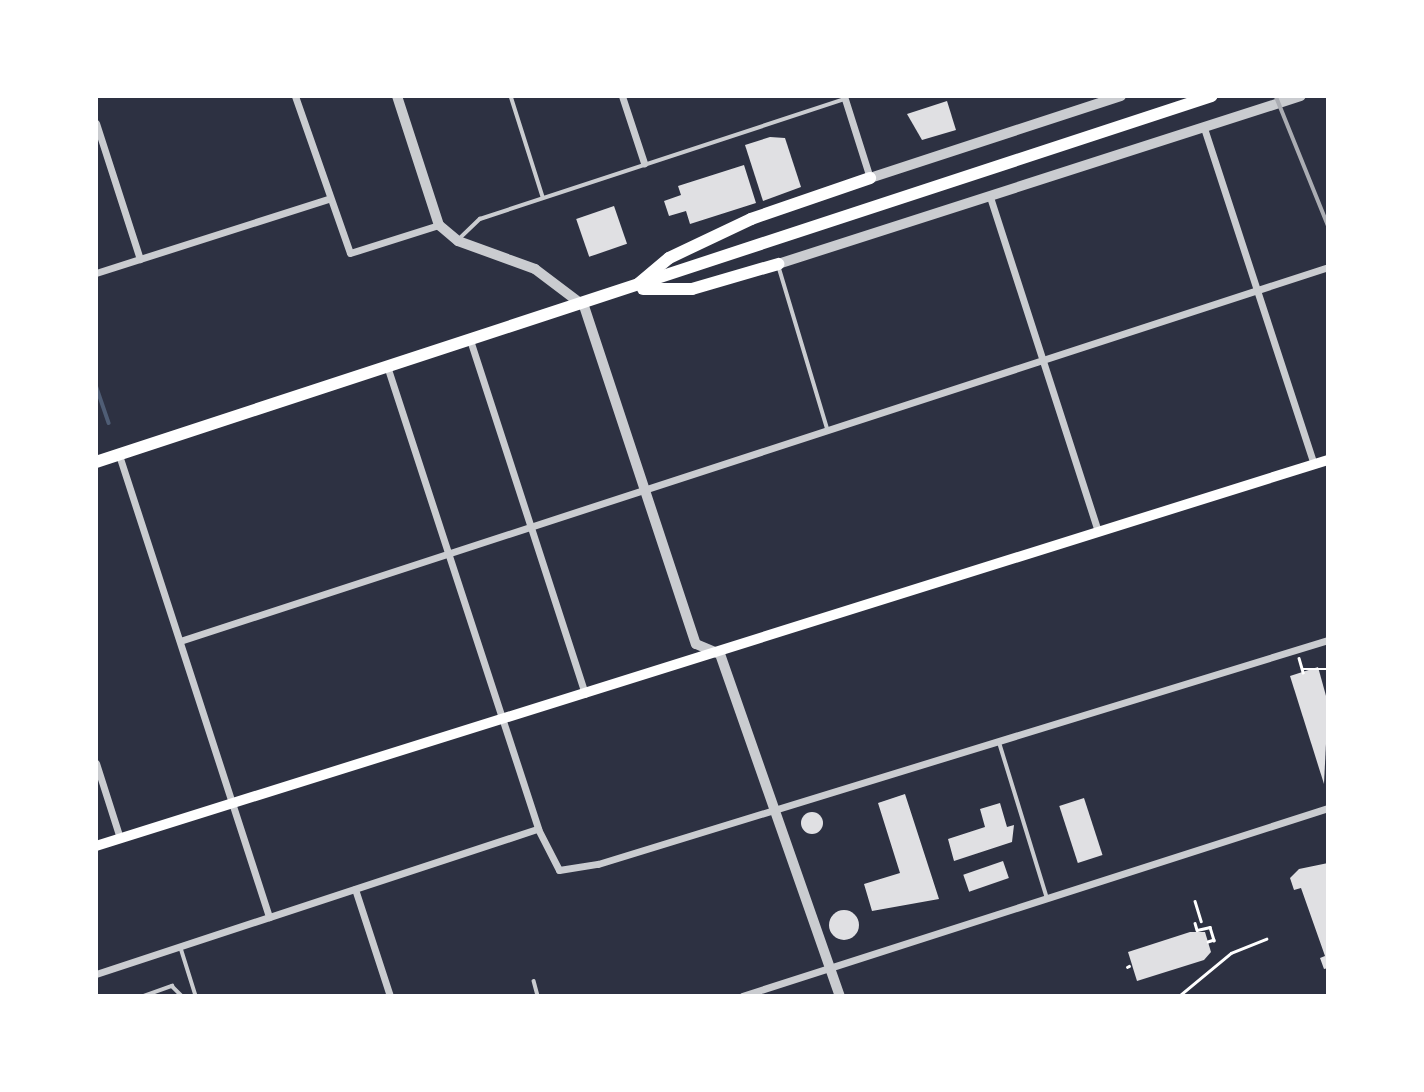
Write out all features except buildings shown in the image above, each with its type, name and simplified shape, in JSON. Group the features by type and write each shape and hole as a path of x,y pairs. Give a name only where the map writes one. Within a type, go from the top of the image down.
{"highway":[{"path":"96,463 584,306 858,210 1212,96"},
{"path":"632,289 669,258 751,219 870,178"},
{"path":"632,289 692,289 778,264"}],"main road":[{"path":"96,846 720,654 1097,528 1328,460"}],"street":[{"path":"295,96 328,199 350,253 439,225"},
{"path":"397,96 439,225 458,241 535,269 584,306 696,644 720,654 840,996"},
{"path":"622,96 644,163"},
{"path":"844,97 870,178 1121,96"},
{"path":"778,264 1301,96"},
{"path":"96,123 140,259"},
{"path":"1205,128 1314,464"},
{"path":"990,197 1097,528"},
{"path":"96,273 328,199"},
{"path":"180,641 1328,267"},
{"path":"471,343 585,695"},
{"path":"388,369 538,829 559,870 598,864 1328,639"},
{"path":"119,455 269,917"},
{"path":"96,763 120,838"},
{"path":"742,996 1328,808"},
{"path":"96,974 538,829"},
{"path":"355,889 390,996"}],"lane":[{"path":"511,96 543,197"},
{"path":"458,241 480,219 844,97"},
{"path":"778,264 828,430"},
{"path":"999,739 1047,899"},
{"path":"180,946 196,996"},
{"path":"534,981 538,996"},
{"path":"144,996 172,986 182,996"}],"path":[{"path":"96,212 96,234"},
{"path":"1299,658 1303,670 1328,669"},
{"path":"1195,901 1201,921"},
{"path":"1195,923 1197,930 1210,927 1213,940 1208,942"},
{"path":"1179,996 1224,957 1266,939"}],"waterway":[{"path":"96,385 109,423"}],"railway":[{"path":"1276,96 1328,225"}]}
